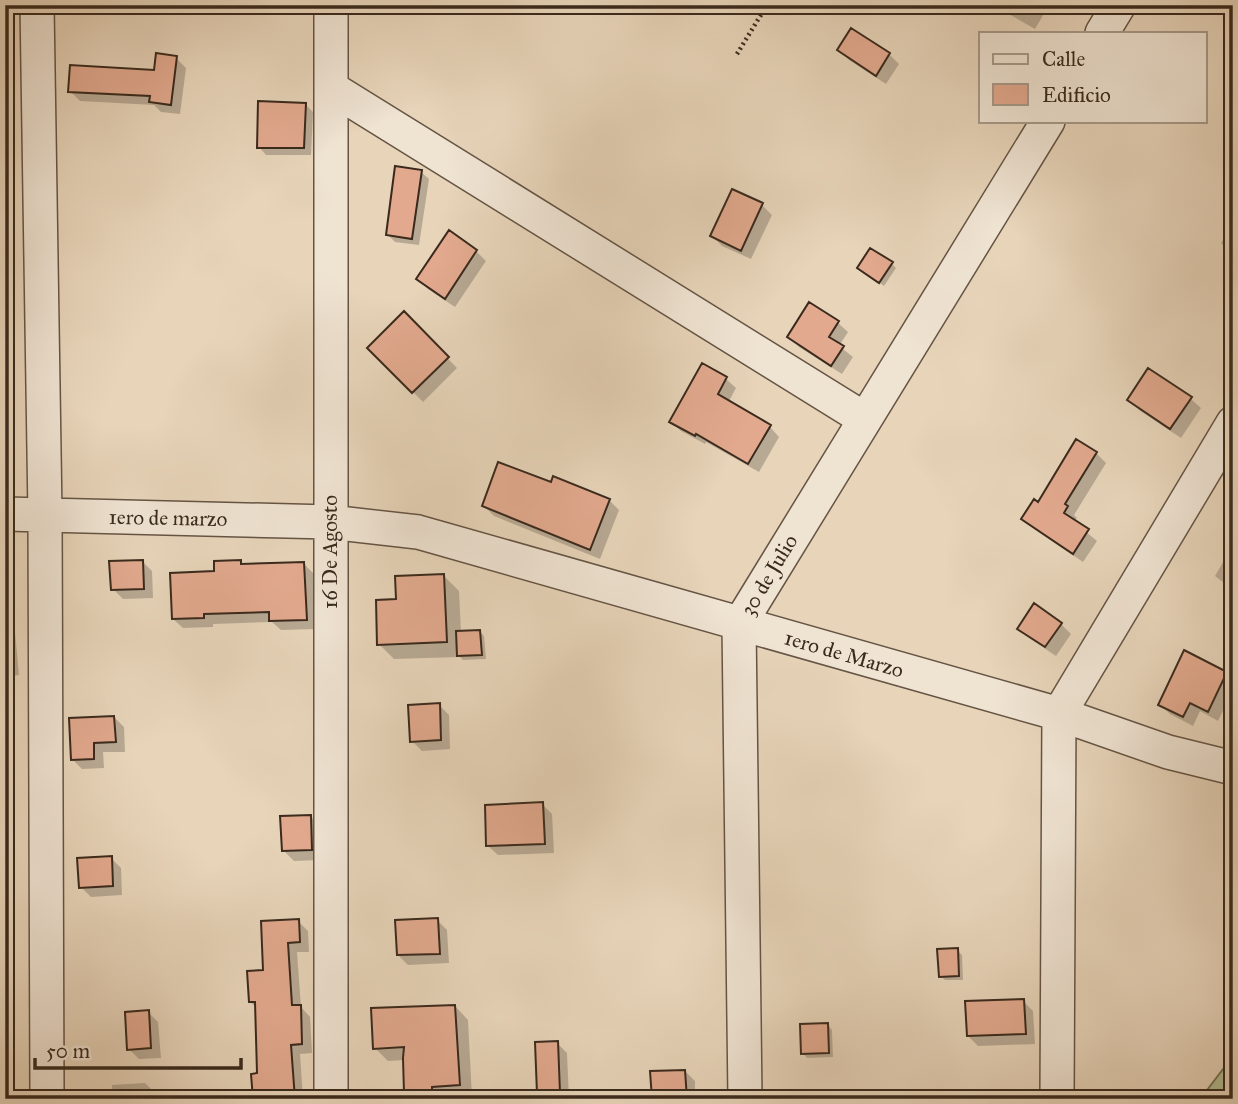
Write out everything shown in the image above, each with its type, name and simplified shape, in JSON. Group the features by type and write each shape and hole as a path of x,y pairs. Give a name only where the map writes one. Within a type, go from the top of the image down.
{"street":[{"path":"37,5 45,515 47,1099"},
{"name":"16 De Agosto","path":"331,5 331,1099"},
{"path":"1103,32 1119,5"},
{"path":"331,88 863,418"},
{"name":"30 de Julio","path":"745,1099 739,625 863,418 1047,122"},
{"path":"1057,1099 1059,714 1233,424"},
{"name":"1ero de marzo","path":"5,514 330,522"},
{"name":"1ero de Marzo","path":"330,522 418,532 1059,714 1168,752 1233,768"}],"path":[{"path":"737,54 767,5"}],"green space":[{"path":"1233,1056 1233,1099 1201,1099 1201,1098"}],"building":[{"path":"851,28 890,53 876,76 837,50"},
{"path":"156,53 177,56 171,105 149,102 150,96 68,92 70,65 154,70"},
{"path":"258,101 306,103 304,148 257,148"},
{"path":"395,166 422,170 412,239 386,235"},
{"path":"732,189 763,203 741,251 710,236"},
{"path":"449,230 477,250 445,299 416,279"},
{"path":"870,248 893,262 879,283 857,268"},
{"path":"809,302 839,321 829,337 844,346 831,366 787,337"},
{"path":"404,311 449,357 412,393 367,348"},
{"path":"702,363 727,377 718,394 771,425 748,464 669,422"},
{"path":"1148,368 1192,397 1170,429 1127,400"},
{"path":"1076,439 1097,452 1065,504 1068,506 1064,513 1089,529 1073,554 1021,519 1034,499 1038,502"},
{"path":"498,462 551,482 553,476 610,499 590,550 482,506"},
{"path":"143,560 144,589 111,590 109,561"},
{"path":"241,560 241,564 304,562 307,620 269,621 269,612 204,614 204,618 172,619 170,573 214,571 214,561"},
{"path":"444,574 447,642 377,645 376,600 396,599 395,576"},
{"path":"1034,603 1062,623 1045,647 1017,629"},
{"path":"480,630 482,655 457,656 456,631"},
{"path":"1184,650 1227,672 1208,712 1190,703 1183,717 1158,705"},
{"path":"440,703 441,740 410,742 408,705"},
{"path":"114,716 116,742 94,743 94,759 71,760 69,718"},
{"path":"543,802 545,844 486,846 485,805"},
{"path":"311,815 312,850 282,851 280,816"},
{"path":"112,856 113,886 79,888 77,858"},
{"path":"438,918 440,954 397,955 395,920"},
{"path":"299,919 300,942 288,943 292,1005 301,1005 302,1044 291,1045 295,1099 253,1099 251,1074 257,1073 255,1002 249,1002 247,971 263,970 261,921"},
{"path":"958,948 959,976 939,977 937,949"},
{"path":"1024,999 1026,1034 967,1036 965,1001"},
{"path":"455,1005 460,1085 404,1093 404,1047 373,1049 371,1008"},
{"path":"149,1010 151,1048 127,1050 125,1012"},
{"path":"828,1023 829,1053 801,1054 800,1024"},
{"path":"558,1041 560,1093 537,1094 535,1042"},
{"path":"685,1070 687,1099 652,1099 650,1071"}]}
